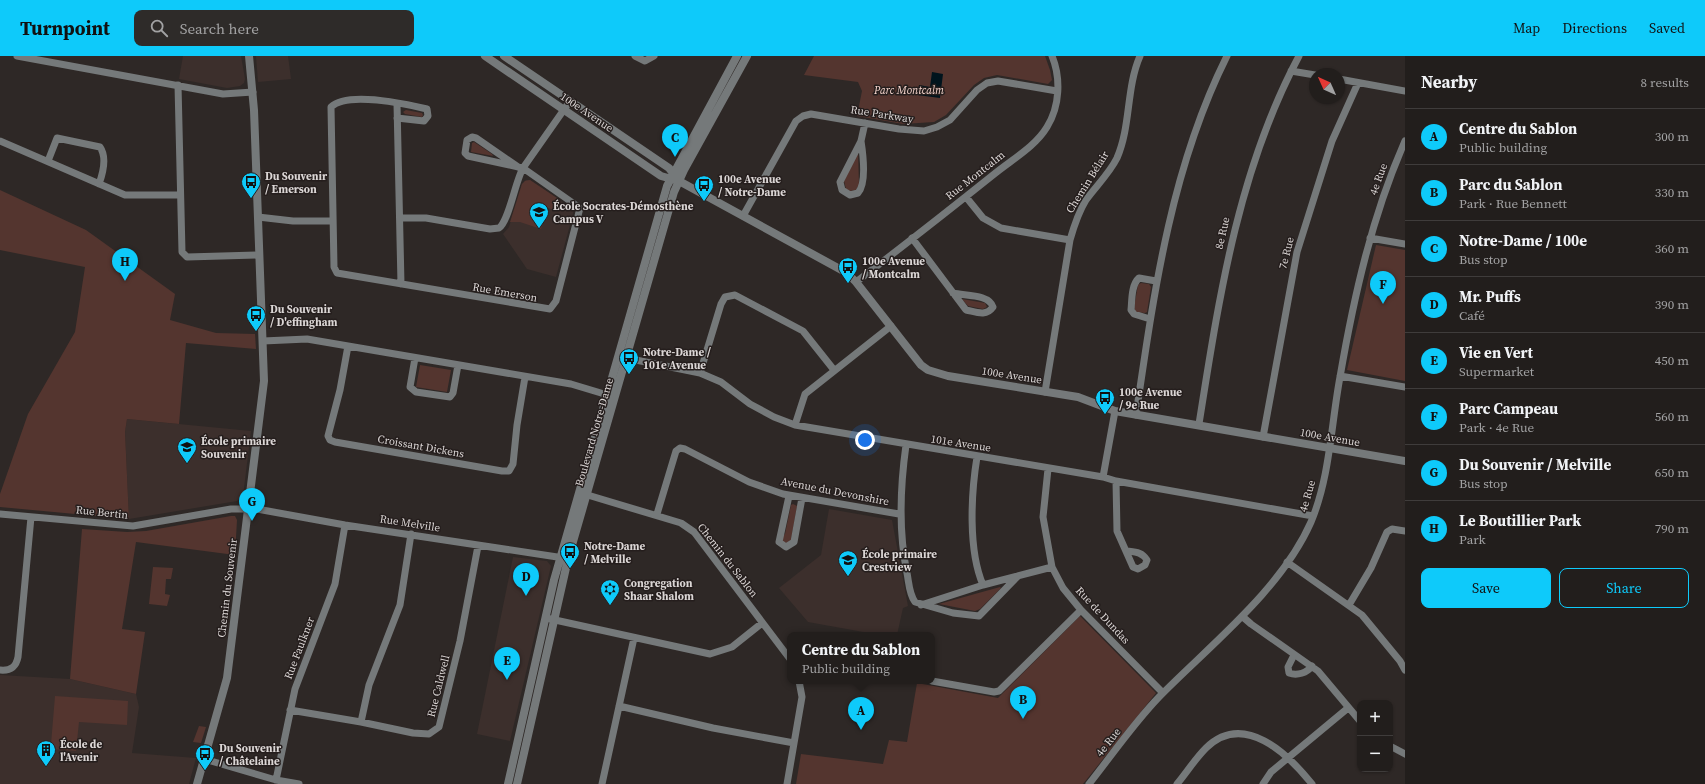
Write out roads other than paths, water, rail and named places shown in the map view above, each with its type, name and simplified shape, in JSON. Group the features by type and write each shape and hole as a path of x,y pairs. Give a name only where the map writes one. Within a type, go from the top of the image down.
{"street":[{"path":"17,56 227,94 253,92"},
{"name":"Chemin du Souvenir","path":"197,784 227,678 264,381 258,255 253,92 249,56"},
{"name":"100e Avenue","path":"485,56 661,176 672,177 847,273 856,282 921,365 928,370 948,376 1078,397 1115,411 1199,424 1263,437 1405,461"},
{"name":"100e Avenue","path":"504,56 669,168 672,177"},
{"path":"635,56 645,61 654,56"},
{"name":"Boulevard Notre-Dame","path":"623,358 672,177 737,56"},
{"name":"Boulevard Notre-Dame","path":"508,784 546,618 611,396 679,181 747,56"},
{"name":"Rue Montcalm","path":"856,282 966,197 1042,134 1054,112 1057,92 1057,72 1052,56"},
{"name":"Chemin Bélair","path":"1045,392 1070,240 1080,211 1107,175 1117,158 1123,138 1135,69 1140,56"},
{"path":"1136,414 1156,281 1176,191 1215,82 1227,56"},
{"name":"8e Rue","path":"1199,424 1227,261 1241,204 1257,154 1299,56"},
{"path":"1292,71 1309,74"},
{"path":"1345,80 1405,91"},
{"name":"Rue Parkway","path":"743,216 796,121 803,116 811,114 912,131 924,131 950,120 987,83 998,81 1057,92"},
{"name":"7e Rue","path":"1263,437 1297,252 1332,141 1358,83"},
{"path":"178,85 182,252 184,255 258,255"},
{"name":"Rue Emerson","path":"397,118 424,121 428,116 427,109 397,104 386,100 340,101 331,107 332,221 334,267 337,273 550,310 556,301 580,208 521,167"},
{"path":"400,218 426,218 497,230 502,227 521,167 570,101"},
{"path":"397,104 401,284"},
{"path":"861,141 863,154 863,186 858,193 850,195 842,190 840,182 861,141 865,123"},
{"path":"472,137 476,138 521,167 468,156 465,153 468,140 472,137"},
{"path":"48,161 58,138 100,147 103,151 103,174 99,184"},
{"path":"0,141 125,195 180,196"},
{"name":"4e Rue","path":"1089,784 1144,713 1243,617 1287,562 1302,539 1313,516 1320,494 1350,320 1370,238 1390,177 1405,141"},
{"path":"966,197 983,218 1000,228 1070,240"},
{"path":"258,217 293,221 332,221"},
{"path":"912,238 953,293 966,310 985,314 990,312 993,307 991,302 986,299 953,293"},
{"path":"1370,238 1405,244"},
{"path":"1150,319 1134,314 1131,310 1134,288 1136,281 1139,278 1156,281"},
{"path":"700,372 721,304 725,298 735,295 803,331 834,370"},
{"path":"795,425 805,394 891,326"},
{"path":"263,340 304,339 348,346 571,384 611,396"},
{"name":"Croissant Dickens","path":"348,346 340,390 328,436 334,442 371,449 509,471 513,464 517,422 525,377"},
{"path":"415,358 410,387 412,391 421,393 450,397 453,393 458,365"},
{"name":"101e Avenue","path":"623,358 700,372 721,382 750,404 774,417 795,425 1048,469 1103,477 1116,481 1313,516"},
{"path":"1340,376 1405,388"},
{"path":"1103,477 1115,411"},
{"path":"906,445 899,514 905,562 911,593 915,602 920,605 953,613 979,616 1018,576"},
{"name":"Avenue du Devonshire","path":"657,514 676,451 680,448 710,461 749,482 788,496 899,514"},
{"path":"977,457 971,508 976,553 983,585"},
{"name":"Rue de Dundas","path":"1048,469 1043,517 1052,567 1063,588 1081,610 1163,693"},
{"path":"1116,481 1117,532 1120,541 1127,551"},
{"name":"Chemin du Sablon","path":"583,493 657,514 681,523 694,532 787,655"},
{"path":"788,496 783,529 779,536 779,542 786,547 794,542 802,498"},
{"name":"Rue Bertin","path":"0,514 133,526 231,509 248,508"},
{"name":"Rue Melville","path":"248,508 478,546 564,558"},
{"path":"0,670 9,670 14,667 18,657 31,517"},
{"name":"Rue Faulkner","path":"276,780 295,689 335,584 345,524"},
{"path":"1349,605 1371,568 1387,532 1392,529 1405,531"},
{"path":"361,722 369,685 400,604 411,534"},
{"name":"Rue Caldwell","path":"290,710 421,734 429,734 439,727 460,641 478,546"},
{"name":"Boulevard Notre-Dame","path":"518,784 554,620 564,558"},
{"path":"1287,562 1362,615 1402,659 1405,670"},
{"path":"920,605 983,585 1052,567"},
{"path":"935,682 999,692 1081,610"},
{"path":"1243,617 1294,655 1312,666 1357,718"},
{"path":"546,618 710,654 732,647 762,623"},
{"path":"602,784 634,638"},
{"path":"1294,655 1288,666 1290,673 1298,674 1309,670 1312,666"},
{"path":"787,784 802,697 800,684"},
{"path":"619,706 713,728 794,743"},
{"path":"1263,784 1271,772 1348,708"},
{"path":"1178,784 1206,748 1217,740 1231,735 1252,735 1270,743 1294,762 1312,784"},
{"path":"1393,748 1405,754"},
{"path":"204,759 276,780 299,784"}],"water":[{"path":"932,72 943,74 940,98 917,95 919,85 930,87"}],"place":[{"name":"Notre-Dame / 100e","path":"675,157"},
{"name":"Du Souvenir / Emerson","path":"251,199"},
{"name":"100e Avenue / Notre-Dame","path":"704,202"},
{"name":"École Socrates-Démosthène Campus V","path":"539,229"},
{"name":"Le Boutillier Park","path":"125,281"},
{"name":"100e Avenue / Montcalm","path":"848,284"},
{"name":"Parc Campeau","path":"1383,304"},
{"name":"Du Souvenir / D'effingham","path":"256,332"},
{"name":"Notre-Dame / 101e Avenue","path":"629,375"},
{"name":"100e Avenue / 9e Rue","path":"1105,415"},
{"name":"École primaire Souvenir","path":"187,464"},
{"name":"Du Souvenir / Melville","path":"252,521"},
{"name":"Notre-Dame / Melville","path":"570,569"},
{"name":"École primaire Crestview","path":"848,577"},
{"name":"Mr. Puffs","path":"526,596"},
{"name":"Congregation Shaar Shalom","path":"610,606"},
{"name":"Vie en Vert","path":"507,680"},
{"name":"Parc du Sablon","path":"1023,719"},
{"name":"Centre du Sablon","path":"861,730"},
{"name":"École de l'Avenir","path":"46,767"},
{"name":"Du Souvenir / Châtelaine","path":"205,771"}],"park label":[{"name":"Parc Montcalm","path":"909,90"}]}
